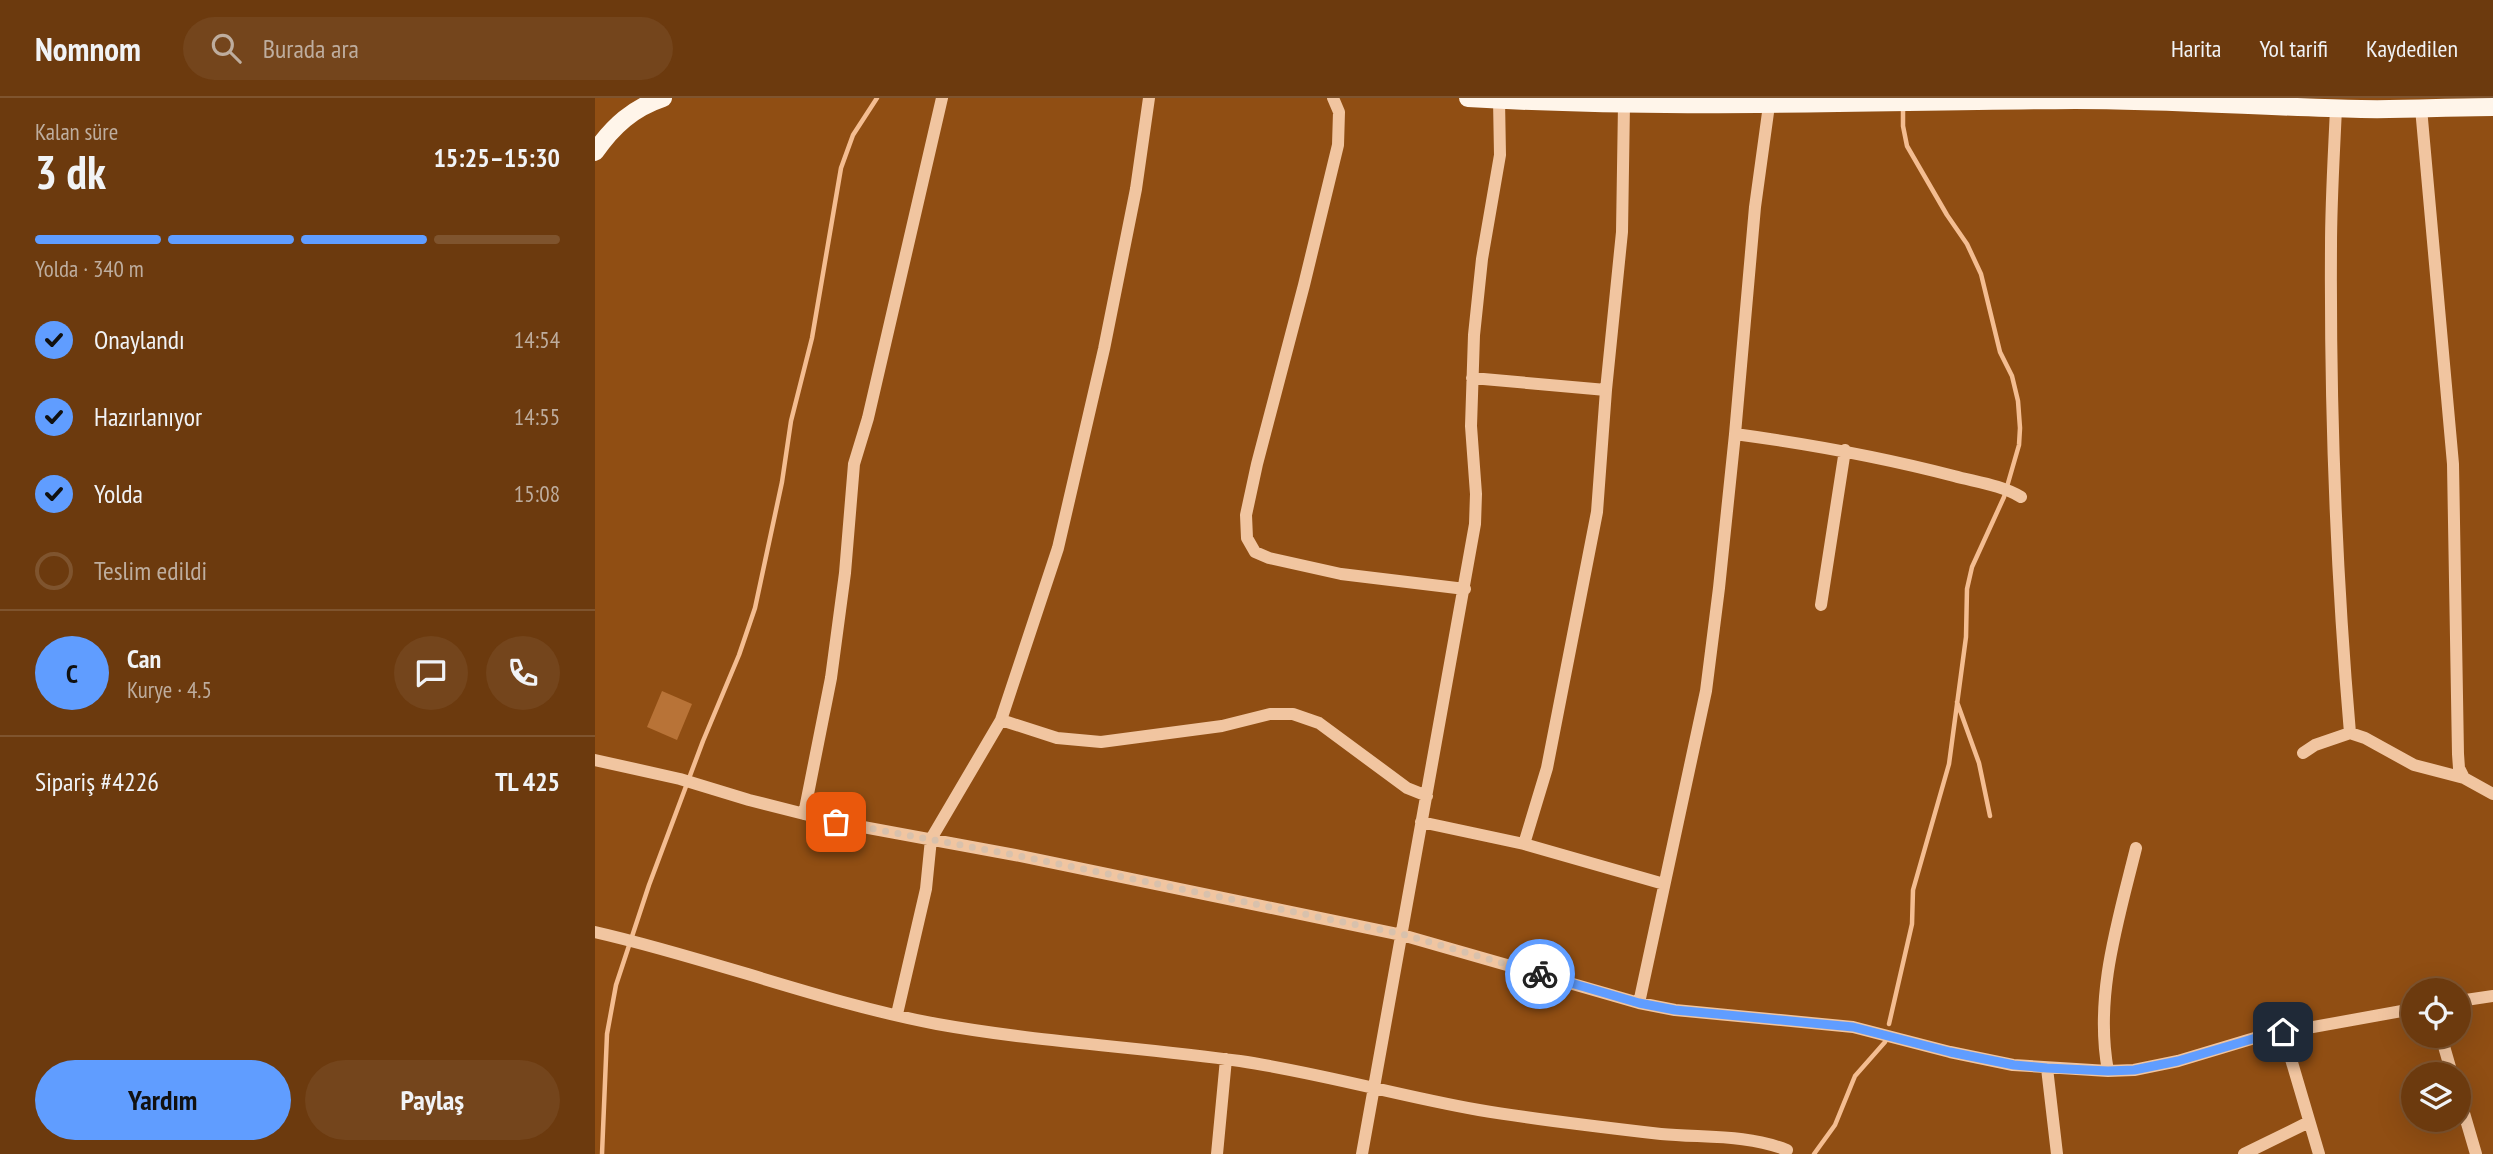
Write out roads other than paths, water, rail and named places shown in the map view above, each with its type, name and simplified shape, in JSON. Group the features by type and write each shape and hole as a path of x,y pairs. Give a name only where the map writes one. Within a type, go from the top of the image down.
{"main road":[{"path":"595,152 633,104 663,98"},
{"path":"1468,98 1624,104 2109,100 2336,108 2365,103 2421,108 2493,107"}],"street":[{"path":"804,814 831,678 845,573 854,464 868,418 942,98"},
{"path":"897,1014 926,889 931,839 1001,720 1058,548 1104,349 1136,189 1149,98"},
{"path":"1333,98 1339,112 1338,145 1257,464 1246,515 1247,538 1255,552 1269,558 1342,574 1465,589"},
{"path":"1362,1154 1475,524 1472,378 1482,259 1500,155 1499,100"},
{"path":"1639,1003 1706,691 1735,434 1755,207 1769,101"},
{"path":"1524,844 1547,768 1597,512 1622,232 1624,104"},
{"path":"2336,108 2331,244 2334,481 2340,618 2350,733"},
{"path":"2421,108 2453,464 2454,645 2459,768 2464,778"},
{"path":"1472,378 1606,390"},
{"path":"1735,434 1845,450 1896,461 2018,495"},
{"path":"1821,606 1845,450"},
{"path":"1001,720 1057,738 1101,742 1222,726 1270,714 1293,714 1319,723 1407,788 1427,796"},
{"path":"2303,753 2315,745 2350,733 2365,738 2414,765 2464,778 2493,794"},
{"path":"595,760 680,779 804,814 1402,934 1639,1003 1675,1010 1853,1027 2014,1065 2134,1070 2178,1061 2259,1037 2401,1011"},
{"path":"1422,822 1524,844 1664,884"},
{"path":"2108,1071 2103,1045 2106,982 2111,950 2136,848"},
{"path":"595,932 936,1023 1047,1040 1226,1059 1306,1072 1490,1112 1664,1134 1747,1138 1787,1150"},
{"path":"2471,1000 2493,996"},
{"path":"2283,1032 2319,1154"},
{"path":"1217,1154 1226,1059"},
{"path":"2047,1068 2057,1154"},
{"path":"2244,1154 2309,1122"},
{"path":"2470,1132 2476,1154"}],"waterway":[{"path":"602,1154 607,1034 616,985 649,885 755,608 782,482 791,421 812,338 841,168 853,135 877,98"},
{"path":"1889,1024 1912,924 1913,890 1949,764 1966,637 1967,589 1972,567 2004,497 2019,445 2020,428 2018,401 2012,376 2000,352 1981,274 1967,244 1907,146 1903,106"},
{"path":"1957,702 1979,763 1990,816"},
{"path":"1814,1154 1835,1125 1855,1076 1885,1042"}]}
